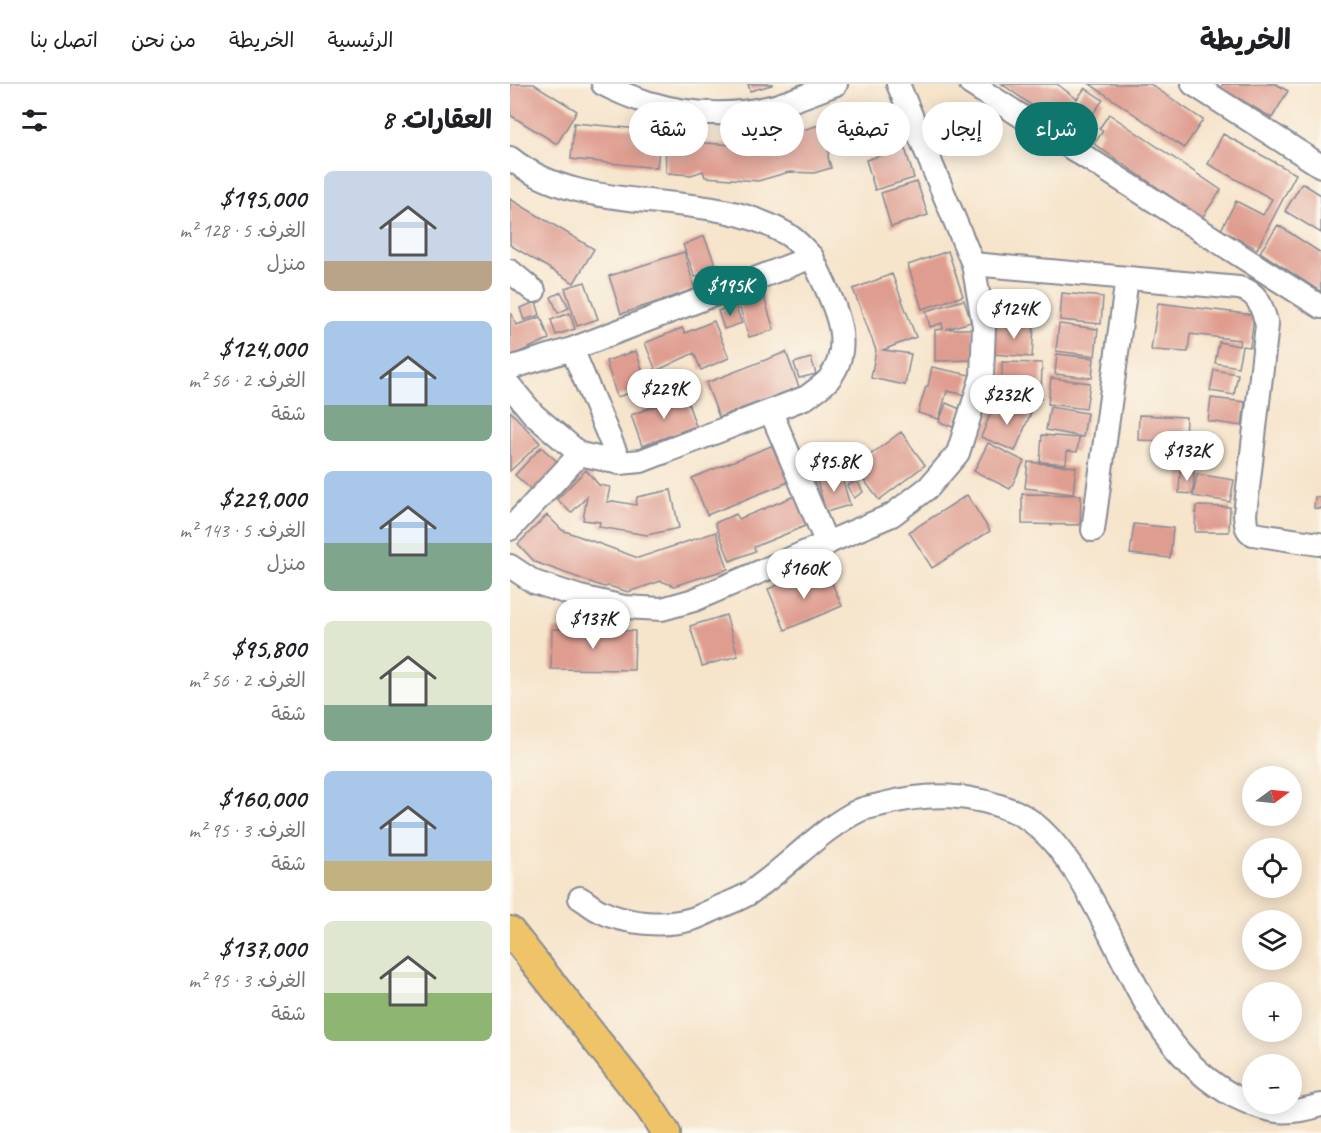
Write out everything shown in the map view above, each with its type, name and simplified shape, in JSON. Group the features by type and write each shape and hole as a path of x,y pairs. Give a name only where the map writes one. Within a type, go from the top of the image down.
{"main road":[{"path":"510,931 650,1108 666,1133"}],"street":[{"path":"603,84 620,93 676,111 715,115 771,107 836,84"},
{"path":"510,566 534,582 580,597 624,607 662,609 694,600 892,515 928,487 958,453 982,376 984,326 973,264 898,84"},
{"path":"971,84 1321,307"},
{"path":"1192,84 1321,166"},
{"path":"510,158 524,168 560,185 613,196 679,203 755,218 787,234 812,257 839,319 843,338 838,363 828,380 807,397 641,461 620,463 580,454 534,415 510,386"},
{"path":"510,368 572,349 812,257"},
{"path":"973,264 1239,288 1256,296 1267,325 1245,514 1246,526 1253,534 1320,544"},
{"path":"510,271 534,291"},
{"path":"1093,530 1128,278"},
{"path":"572,349 620,463"},
{"path":"771,412 827,544"},
{"path":"510,529 580,454"},
{"path":"580,898 601,912 634,921 669,924 694,919 750,893 827,831 861,810 899,800 938,795 976,799 1018,813 1044,832 1064,854 1087,889 1144,1000 1176,1049 1196,1070 1219,1088 1251,1104 1275,1112 1300,1112 1321,1106"}],"building":[{"path":"510,84 534,84 577,111 557,144 510,115"},
{"path":"748,84 772,84 772,85 750,91"},
{"path":"1002,84 1057,84 1077,99 1085,88 1103,100 1098,107 1098,102 1027,102"},
{"path":"1090,84 1150,84 1203,120 1184,148"},
{"path":"1223,84 1276,84 1288,91 1272,118 1221,88"},
{"path":"1109,114 1221,190 1202,218 1098,147 1098,138 1103,131 1099,129"},
{"path":"574,123 629,128 629,156 658,156 657,168 571,159"},
{"path":"816,126 816,156 828,156 831,168 814,173 789,172 758,181 705,177 703,171 691,175 666,173 665,156 708,156 708,143 720,144 720,156 804,156 804,130"},
{"path":"1223,134 1296,174 1257,249 1221,230 1236,201 1263,215 1272,199 1208,164"},
{"path":"879,156 907,156 914,178 875,190 866,160"},
{"path":"917,182 928,215 891,227 881,193"},
{"path":"1302,183 1321,195 1321,233 1285,211"},
{"path":"510,199 594,249 574,283 510,245"},
{"path":"1278,225 1321,253 1321,292 1260,252"},
{"path":"704,236 717,268 695,277 683,245"},
{"path":"948,251 963,296 922,309 908,265"},
{"path":"684,252 695,289 621,314 609,276"},
{"path":"892,274 916,337 883,350 911,354 905,385 871,378 876,350 853,289"},
{"path":"585,282 598,319 577,326 565,288"},
{"path":"561,292 569,308 558,313 551,297"},
{"path":"1062,293 1103,297 1101,324 1060,320"},
{"path":"763,294 774,330 749,337 738,302"},
{"path":"964,300 971,322 946,329 974,329 975,360 935,361 935,330 943,329 942,323 930,327 926,311"},
{"path":"536,302 540,315 524,320 520,308"},
{"path":"1158,303 1254,315 1250,347 1242,346 1238,367 1215,363 1219,342 1239,346 1240,340 1190,334 1188,352 1151,350"},
{"path":"735,305 742,323 724,329 718,311"},
{"path":"570,313 575,329 556,335 551,320"},
{"path":"510,314 516,325 541,317 549,339 510,356"},
{"path":"714,321 729,358 701,370 694,353 656,371 645,343 682,328 685,333"},
{"path":"995,324 1034,326 1032,357 993,354"},
{"path":"1059,324 1098,329 1095,356 1056,351"},
{"path":"636,351 648,387 617,397 606,361"},
{"path":"786,352 799,387 719,417 706,383"},
{"path":"1057,354 1094,358 1092,378 1055,374"},
{"path":"811,358 816,374 799,378 794,363"},
{"path":"1002,362 1042,363 1041,399 1023,399 1024,383 1002,382"},
{"path":"932,367 970,375 966,395 947,391 939,419 918,413"},
{"path":"1214,370 1238,374 1234,395 1210,391"},
{"path":"1051,378 1090,383 1086,409 1048,404"},
{"path":"685,395 696,426 642,446 631,415"},
{"path":"1211,398 1245,402 1242,426 1208,421"},
{"path":"1010,401 1032,410 1015,451 981,437 992,410 1004,415"},
{"path":"946,403 960,409 953,427 939,422"},
{"path":"1050,407 1087,413 1083,437 1046,430"},
{"path":"510,411 540,443 510,471"},
{"path":"1139,415 1186,417 1185,442 1138,440"},
{"path":"901,432 925,465 879,500 854,467"},
{"path":"1042,435 1079,438 1077,452 1067,451 1066,464 1040,462"},
{"path":"988,443 1024,461 1010,489 974,471"},
{"path":"776,444 791,481 707,515 692,478"},
{"path":"541,447 561,465 535,493 515,475"},
{"path":"1028,462 1076,467 1073,494 1025,488"},
{"path":"586,470 599,485 610,487 607,502 636,505 637,497 671,490 679,528 647,535 599,527 600,522 583,520 587,497 571,513 557,499"},
{"path":"1180,471 1194,472 1193,494 1179,493"},
{"path":"841,474 850,505 826,512 817,481"},
{"path":"1197,474 1234,480 1230,502 1193,496"},
{"path":"857,480 863,492 854,498 847,486"},
{"path":"1022,494 1081,495 1080,525 1022,524"},
{"path":"797,495 810,524 754,547 755,551 730,561 715,523 736,514 739,519"},
{"path":"967,495 990,531 932,568 909,532"},
{"path":"1315,497 1321,498 1321,509 1314,508"},
{"path":"1196,506 1230,507 1229,532 1195,532"},
{"path":"547,515 562,530 638,558 716,532 728,569 674,586 661,581 628,592 609,586 604,587 535,562 518,544"},
{"path":"1134,524 1173,528 1170,558 1130,554"},
{"path":"827,572 842,606 785,630 768,589 796,578 799,584"},
{"path":"726,615 738,656 702,666 690,626"},
{"path":"552,629 635,631 634,670 551,669"}]}
